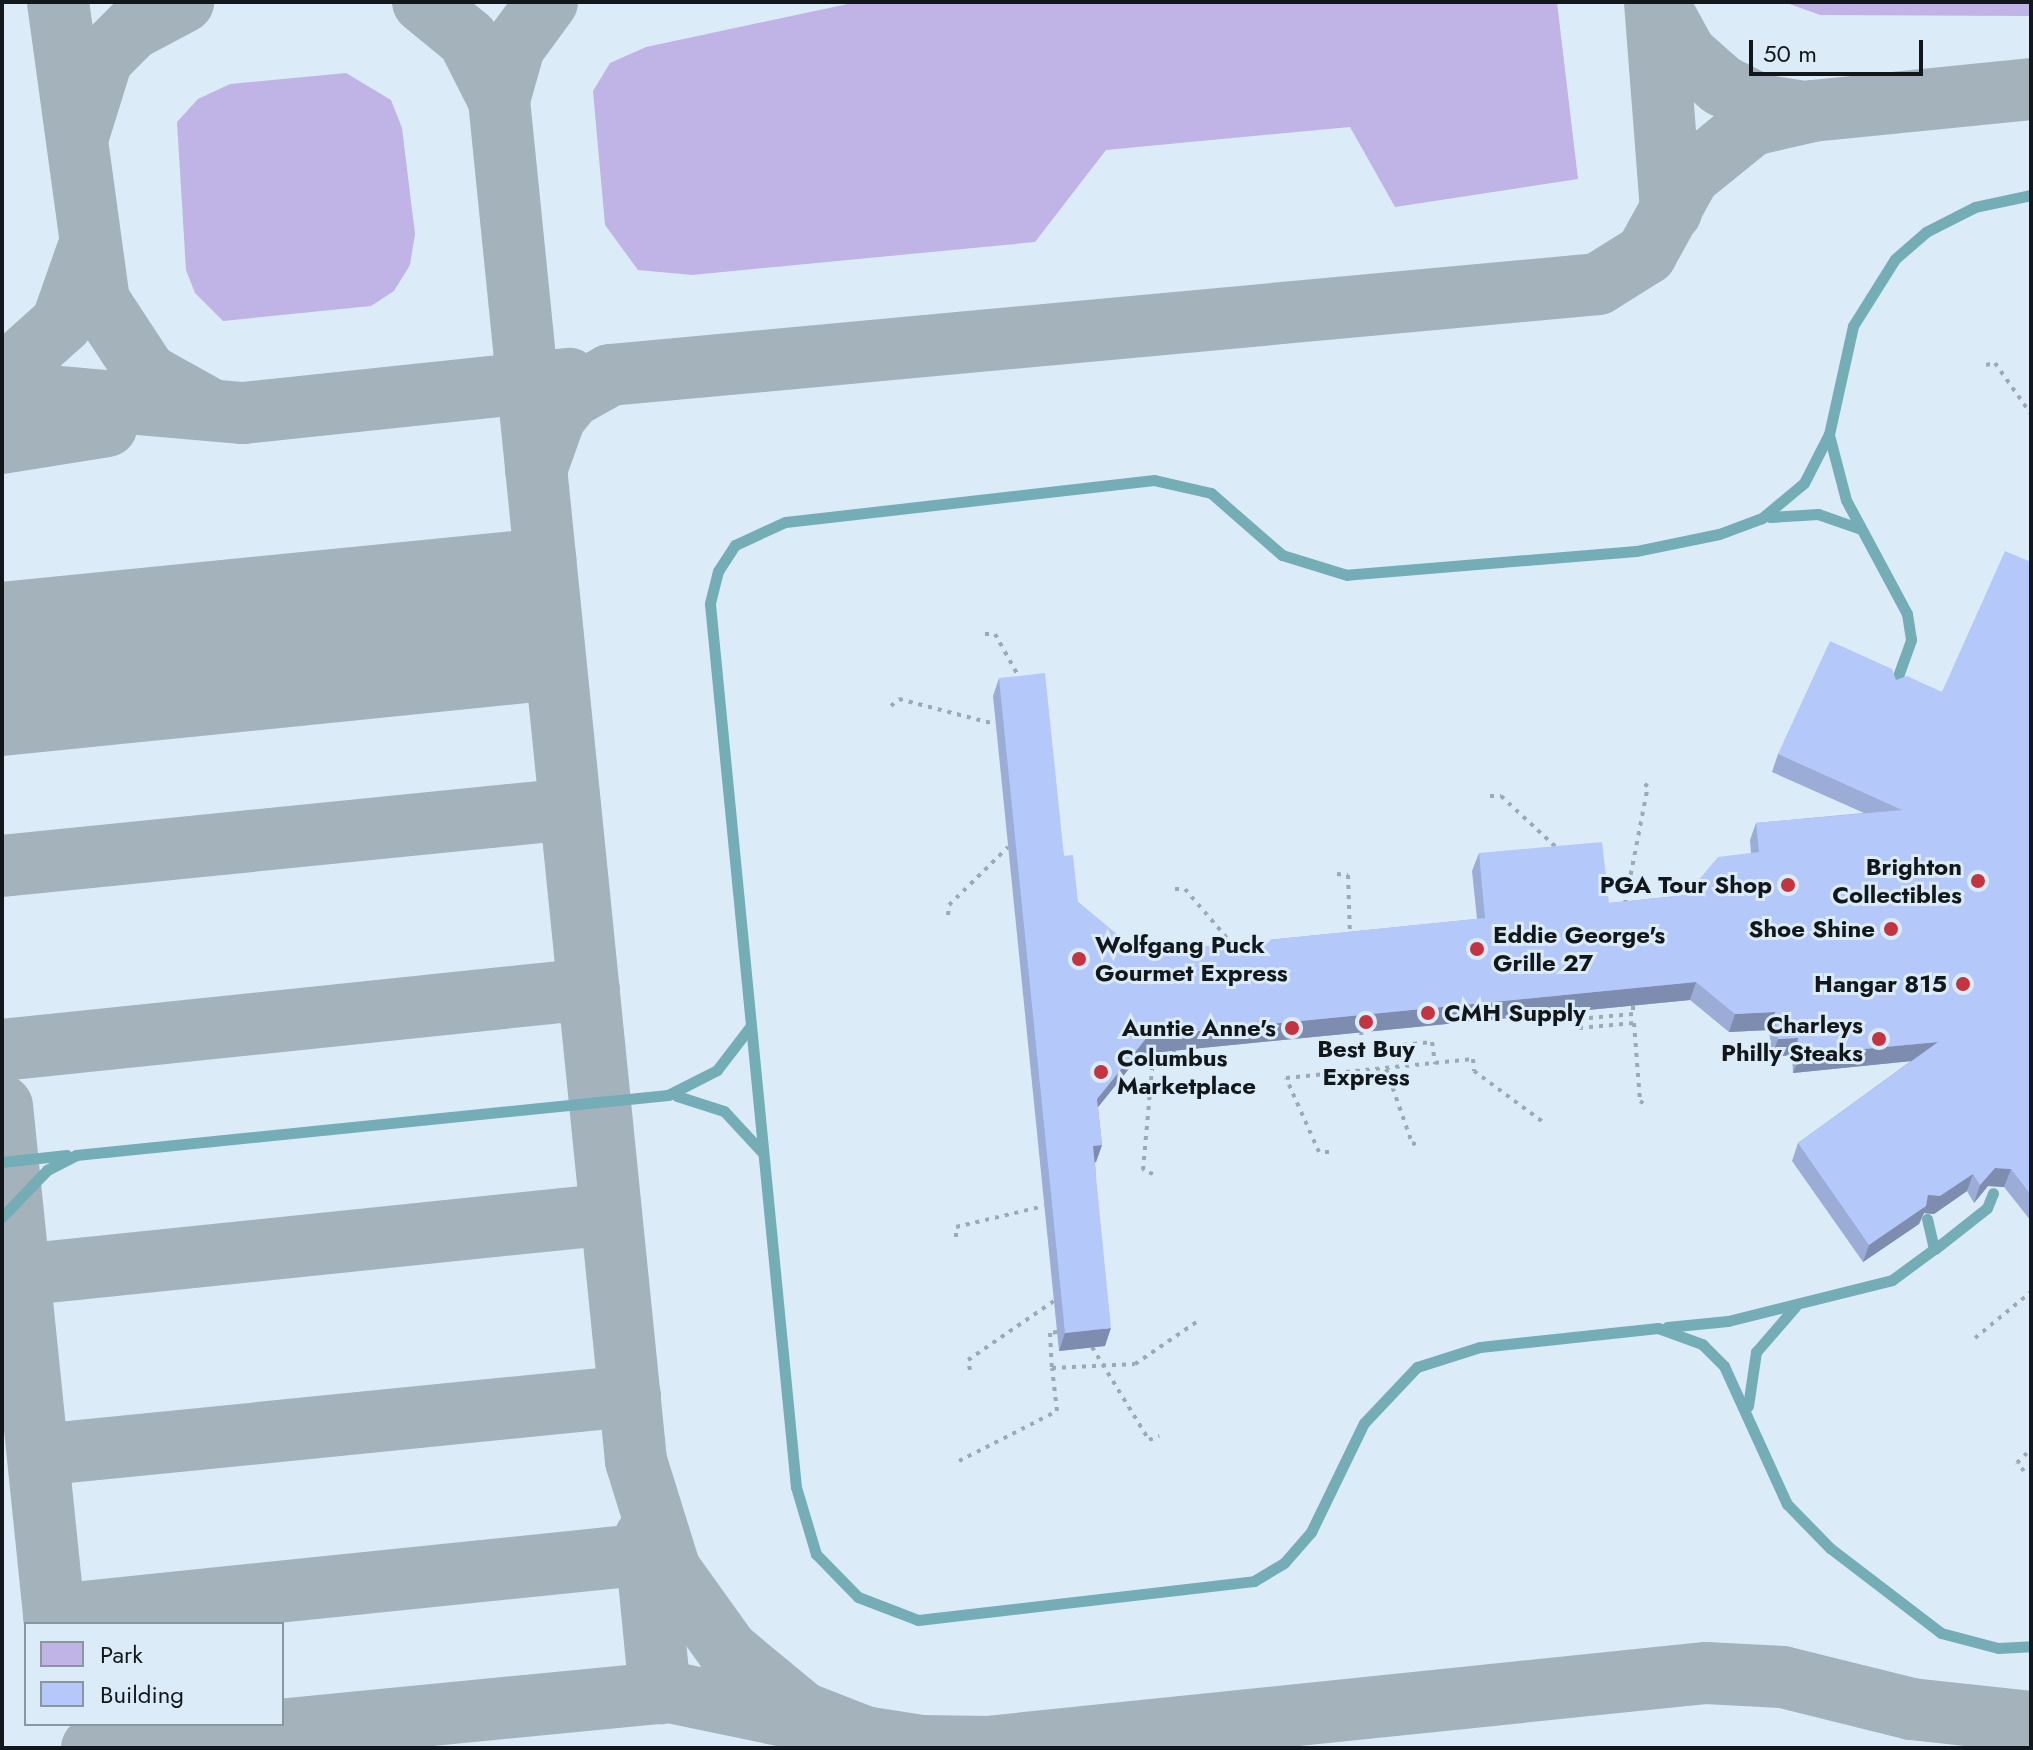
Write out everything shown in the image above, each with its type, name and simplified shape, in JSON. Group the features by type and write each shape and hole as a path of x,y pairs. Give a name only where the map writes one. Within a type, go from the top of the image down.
{"lane":[{"path":"1750,522 1788,502 1829,434 1853,326 1895,259 1926,232 1975,207 2031,195"},
{"path":"1829,434 1860,529 1910,627 1893,690"},
{"path":"1860,529 1818,514 1750,522 1636,551 1347,575 1282,555 1211,493 1154,480 800,520 756,532 735,545 718,571 710,604 763,1154 805,1529 834,1577 858,1597 918,1620 1254,1581 1284,1563 1311,1532 1364,1423 1417,1367 1480,1347 1658,1328 1798,1305 1892,1280 1987,1208 1993,1193"},
{"path":"2,1162 668,1095 717,1070 750,1027"},
{"path":"668,1095 724,1111 763,1154"},
{"path":"2,1217 47,1170 76,1155"},
{"path":"1927,1219 1934,1249"},
{"path":"1751,1418 1756,1352 1798,1305"},
{"path":"1658,1328 1715,1355 1751,1418 1793,1514 1881,1591 1941,1633 1998,1648 2031,1646"}],"path":[{"path":"1986,365 1995,363 2031,414"},
{"path":"985,634 995,634 1027,692"},
{"path":"891,706 899,699 995,724"},
{"path":"1623,919 1648,786 1640,782"},
{"path":"1490,796 1512,804 1557,848 1568,847"},
{"path":"948,915 949,905 1008,847"},
{"path":"1556,856 1568,855"},
{"path":"1337,874 1348,875 1350,949"},
{"path":"1175,889 1185,889 1235,947"},
{"path":"1633,1006 1633,1014 1578,1019 1579,1028 1634,1023 1640,1101 1647,1106"},
{"path":"1361,1031 1363,1049 1432,1042 1435,1064"},
{"path":"1153,1174 1143,1170 1153,1057 1180,1050"},
{"path":"1329,1152 1319,1152 1286,1078 1473,1059 1474,1071 1543,1122"},
{"path":"1386,1069 1412,1143 1421,1146"},
{"path":"956,1237 956,1227 1044,1206"},
{"path":"1975,1338 2031,1292"},
{"path":"970,1370 968,1360 1054,1301"},
{"path":"1052,1368 1135,1364 1198,1321"},
{"path":"959,1461 1057,1411 1050,1333 1057,1332"},
{"path":"1092,1347 1149,1440 1159,1436"},
{"path":"2024,1471 2017,1463 2031,1449"}],"green space":[{"path":"857,2 1557,2 1578,179 1395,207 1350,127 1106,150 1035,242 692,275 638,270 605,225 593,91 610,63 646,47"},
{"path":"1784,2 2031,2 2031,16 1820,15"},
{"path":"346,73 391,100 402,128 415,234 410,265 394,291 371,306 223,321 195,293 186,270 177,122 198,99 230,84"}],"building":[{"path":"2005,551 2031,562 2031,1195 2011,1169 1995,1168 1980,1185 1973,1174 1940,1196 1928,1195 1926,1206 1869,1245 1798,1143 1938,1042 1800,1055 1798,1038 1778,1039 1775,1012 1735,1014 1696,982 1148,1036 1097,1099 1102,1145 1093,1146 1111,1328 1065,1333 999,678 1045,673 1064,856 1073,855 1078,902 1139,953 1485,918 1479,853 1602,842 1609,903 1686,895 1718,857 1759,852 1756,823 1902,810 1778,754 1830,641 1892,669 1896,680 1907,676 1942,692"}],"taxiway":[{"path":"58,2 99,301 147,374 206,407"},
{"path":"79,133 102,59 132,29 183,2"},
{"path":"423,2 468,39 499,100"},
{"path":"547,2 514,47 499,100 636,1461 670,1570 728,1651 803,1713 865,1737 922,1746 987,1747 1706,1673 1783,1677 1911,1709 2031,1722"},
{"path":"1655,2 1671,211"},
{"path":"1658,3 1686,54 1721,85 1760,105 1805,112"},
{"path":"536,470 555,417 571,397 610,375 1598,284 1646,254 1689,176 1752,125 1812,111 2031,89"},
{"path":"2,377 62,323 88,249"},
{"path":"2,392 243,413 569,379"},
{"path":"2,443 107,426"},
{"path":"2,613 545,559"},
{"path":"2,668 550,615"},
{"path":"2,725 555,669"},
{"path":"2,866 570,809"},
{"path":"2,1050 589,989"},
{"path":"2,1106 55,1622"},
{"path":"19,1275 611,1214"},
{"path":"38,1455 630,1396"},
{"path":"645,1538 660,1693"},
{"path":"54,1615 647,1554"},
{"path":"92,1748 669,1692 795,1718"}],"place":[{"name":"Brighton Collectibles","path":"1978,881"},
{"name":"PGA Tour Shop","path":"1788,885"},
{"name":"Shoe Shine","path":"1891,929"},
{"name":"Eddie George's Grille 27","path":"1477,949"},
{"name":"Wolfgang Puck Gourmet Express","path":"1079,959"},
{"name":"Hangar 815","path":"1963,984"},
{"name":"CMH Supply","path":"1428,1013"},
{"name":"Best Buy Express","path":"1366,1022"},
{"name":"Auntie Anne's","path":"1292,1028"},
{"name":"Charleys Philly Steaks","path":"1879,1039"},
{"name":"Columbus Marketplace","path":"1101,1072"}]}
